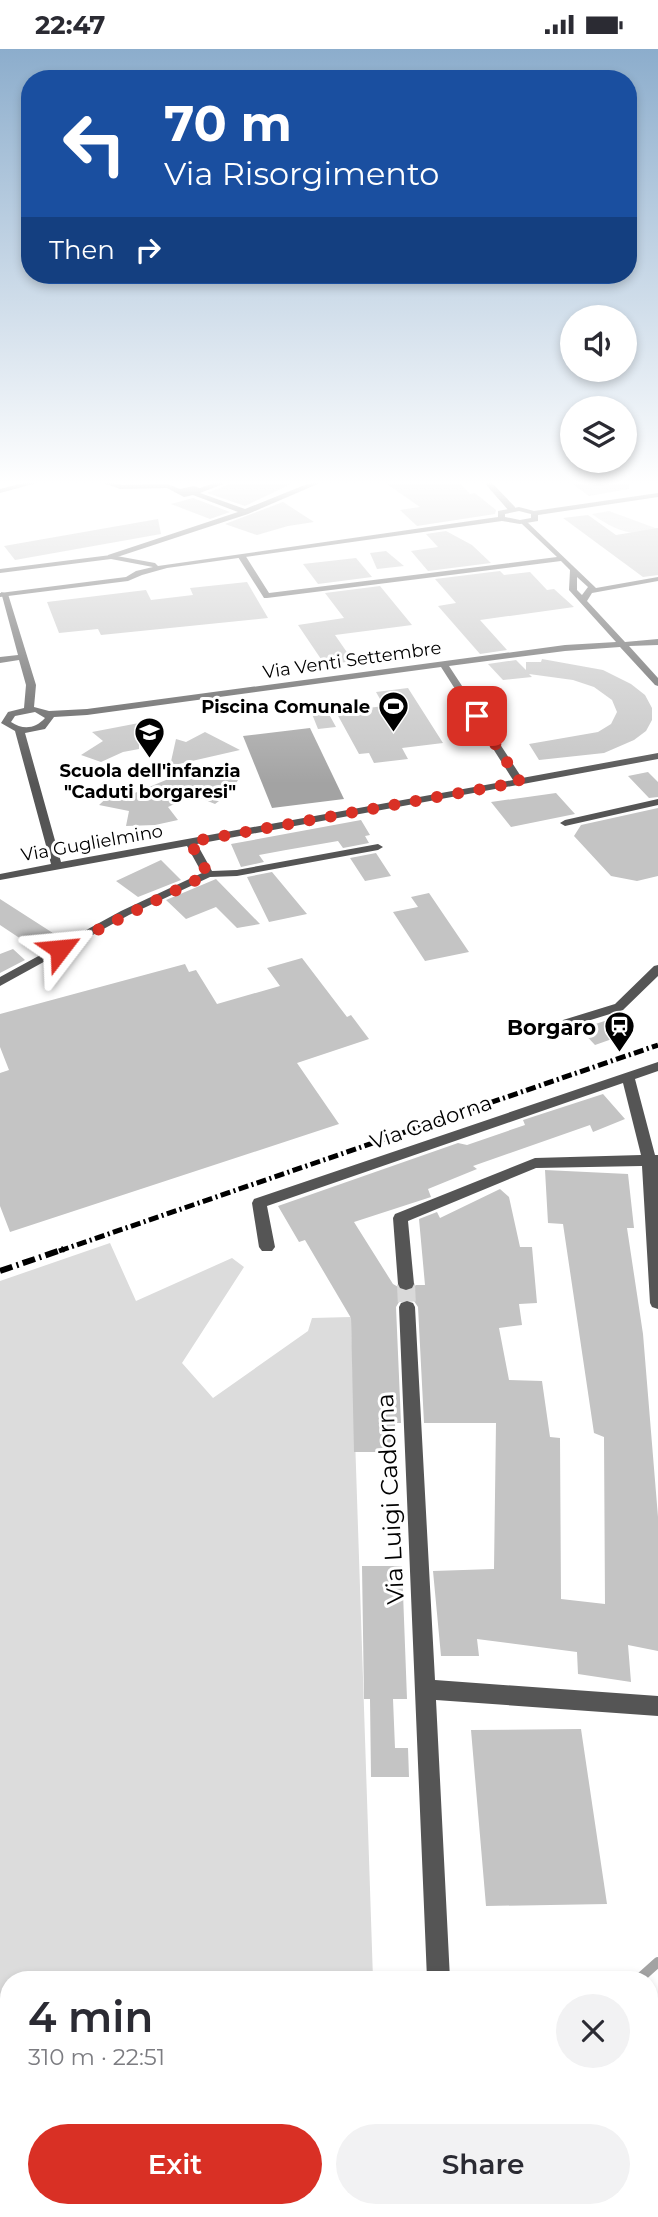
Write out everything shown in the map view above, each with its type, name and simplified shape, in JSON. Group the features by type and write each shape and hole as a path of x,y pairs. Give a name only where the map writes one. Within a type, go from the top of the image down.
{"street":[{"path":"29,709 31,685 2,594 110,581"},
{"path":"257,581 267,596 385,581"},
{"path":"572,581 572,590 658,683"},
{"path":"583,601 592,587 586,581"},
{"path":"590,591 646,581"},
{"name":"Via Venti Settembre","path":"19,730 40,728 48,718 87,712 443,664 622,643 658,642"},
{"path":"0,660 22,657"},
{"path":"443,664 520,782"},
{"path":"48,718 29,709 11,714 3,724 19,730 57,867"},
{"name":"Via Guglielmino","path":"0,877 658,756"},
{"path":"565,823 658,803"},
{"path":"190,842 208,874"},
{"path":"0,982 125,913 208,874 237,873 378,848"},
{"path":"568,1023 619,1007 658,969"},
{"name":"Via Cadorna","path":"267,1247 260,1203 658,1066"},
{"path":"628,1077 653,1159 658,1303"},
{"path":"406,1284 400,1219 534,1163 653,1159"},
{"name":"Via Luigi Cadorna","path":"407,1307 439,1971"},
{"path":"426,1689 658,1706"}],"shaded area":[{"path":"310,728 344,799 272,808 243,736"},
{"path":"110,1243 136,1301 232,1258 244,1267 182,1363 213,1398 308,1331 312,1318 351,1317 373,1971 0,1971 0,1281"}],"building":[{"path":"316,581 340,581 318,584"},
{"path":"437,581 539,581 547,590 554,589 574,607 480,620 507,650 480,654 438,606 456,603"},
{"path":"247,582 268,618 101,635 98,629 59,633 47,602 146,590 151,600 193,595 190,588"},
{"path":"380,586 412,625 335,635 353,661 325,665 298,625 344,618 325,593"},
{"path":"542,659 603,670 631,684 645,695 652,708 652,720 646,731 634,740 604,753 539,760 529,744 598,732 611,724 617,712 612,700 594,687 573,680 529,674 532,677 503,680 488,664 516,660 526,670 526,662 541,662"},
{"name":"Piscina Comunale","path":"408,688 443,743 402,748 408,759 374,763 369,753 359,754 336,712 384,706 376,692"},
{"path":"325,707 336,727 318,729 310,709"},
{"path":"139,723 139,749 123,752 101,762 81,755 103,741 92,732"},
{"path":"205,732 240,750 170,766 176,739 186,742"},
{"path":"168,772 238,780 231,792 215,804 193,795 168,807 178,820 155,825 126,826 129,811 99,805 113,792 130,795 166,780"},
{"path":"648,772 658,782 658,797 649,798 628,776"},
{"path":"556,793 575,814 511,827 491,802"},
{"path":"658,808 658,876 637,881 611,876 574,836 581,825"},
{"path":"361,820 370,835 365,836 369,843 343,848 338,841 259,855 264,862 241,867 231,844"},
{"path":"376,853 391,876 365,881 350,858"},
{"path":"161,860 181,880 138,897 116,881"},
{"path":"272,872 307,914 269,922 247,877"},
{"path":"216,879 260,924 237,928 216,907 186,919 166,900"},
{"path":"429,893 469,952 425,961 393,912 418,907 411,897"},
{"path":"0,899 56,935 33,947 0,925"},
{"path":"13,949 25,960 0,973 0,954"},
{"path":"302,958 347,1017 351,1015 369,1039 297,1063 339,1124 10,1232 0,1206 0,1073 9,1070 0,1047 0,1014 185,964 189,972 196,970 217,1004 280,986 267,968"},
{"path":"617,1017 632,1032 595,1045 580,1029"},
{"path":"603,1094 625,1119 593,1132 590,1125 473,1166 477,1169 428,1189 431,1197 354,1222 393,1284 407,1292 416,1285 425,1285 419,1219 437,1212 440,1218 500,1189 509,1197 520,1247 532,1247 537,1303 519,1304 522,1325 499,1328 509,1380 542,1381 550,1437 560,1438 561,1599 605,1604 604,1437 594,1433 563,1224 548,1223 545,1170 628,1174 634,1228 627,1228 643,1334 658,1517 658,1651 628,1645 631,1682 578,1674 577,1652 477,1639 479,1656 441,1656 433,1571 494,1569 496,1423 424,1423 418,1307 414,1301 406,1299 396,1307 401,1423 395,1423 396,1452 354,1452 351,1318 305,1240 299,1242 278,1206 458,1143 467,1145 525,1125 523,1120"},
{"path":"362,1566 402,1566 407,1699 393,1699 395,1748 408,1748 409,1777 371,1777 370,1699 364,1699"},
{"path":"581,1729 607,1904 486,1906 471,1730"}],"waterway":[{"path":"648,1971 658,1962"}],"tunnel":[{"path":"406,1284 407,1307"}],"railway":[{"path":"59,1251 658,1045"},
{"path":"0,1271 64,1249"}],"place":[{"name":"Piscina Comunale","path":"393,734"},
{"name":"Scuola dell'infanzia \"Caduti borgaresi\"","path":"150,760"},
{"name":"Borgaro","path":"619,1054"}],"route":[{"path":"60,949 125,913 208,874 190,842 520,782 477,716"}]}
